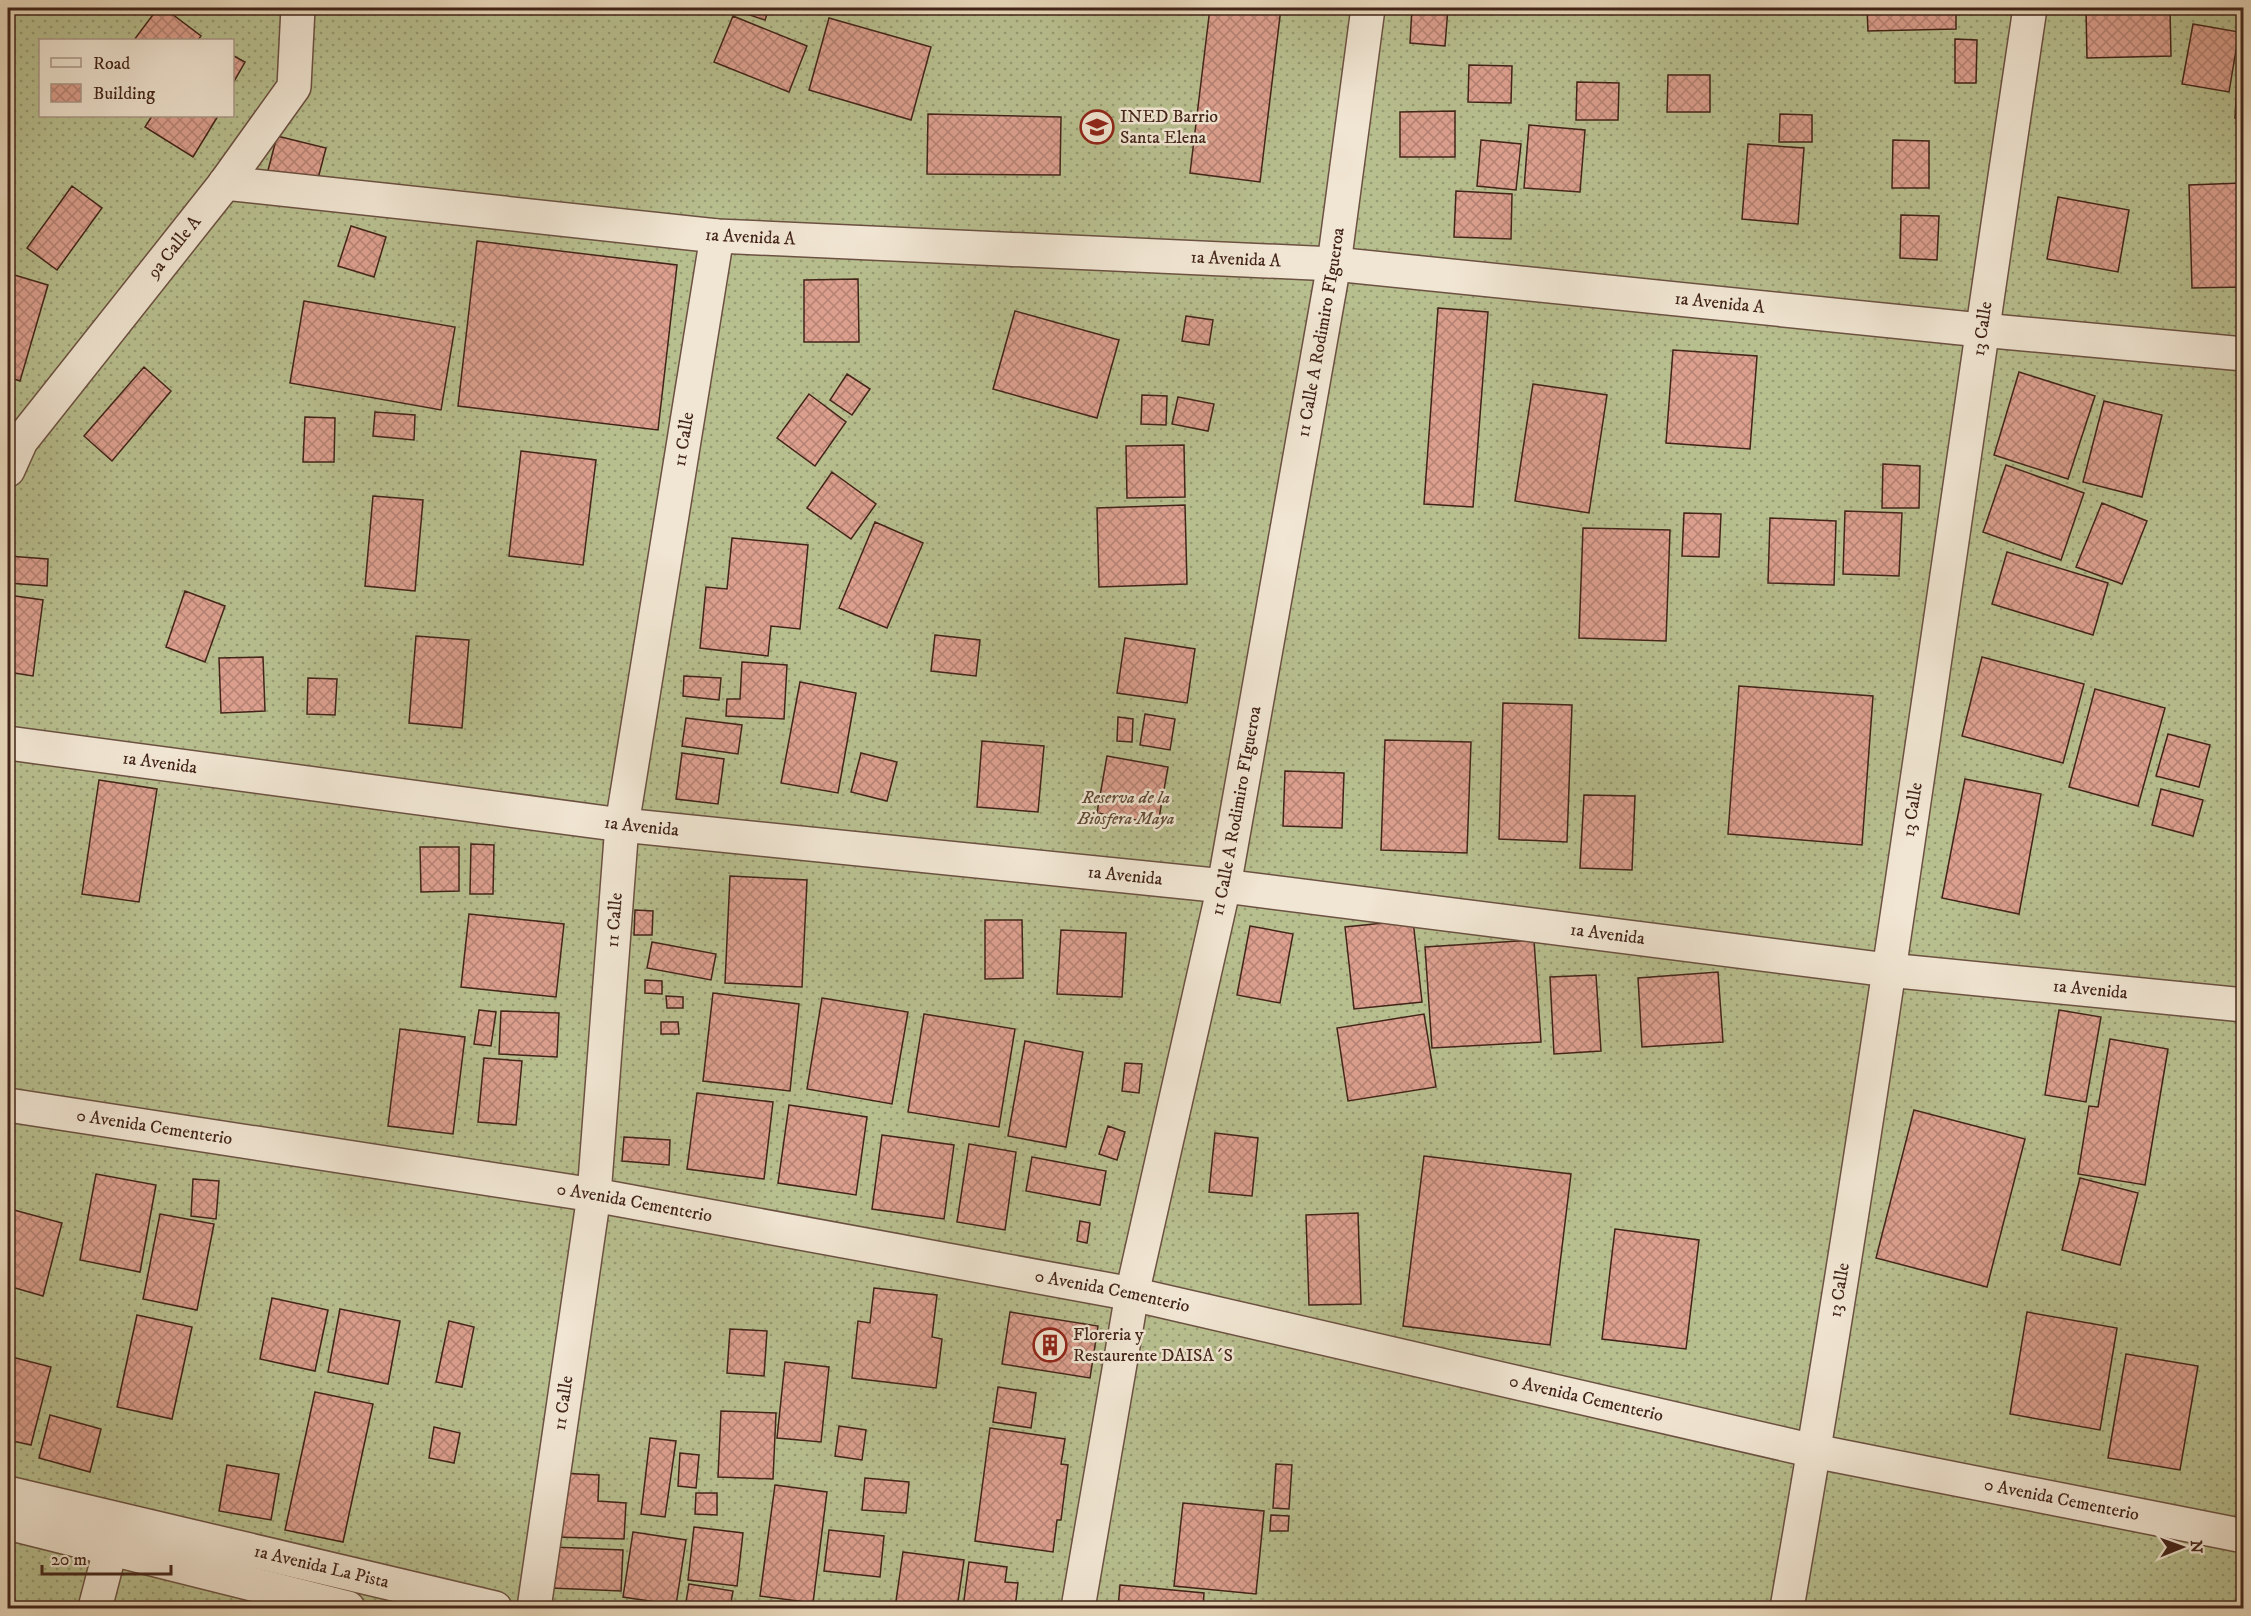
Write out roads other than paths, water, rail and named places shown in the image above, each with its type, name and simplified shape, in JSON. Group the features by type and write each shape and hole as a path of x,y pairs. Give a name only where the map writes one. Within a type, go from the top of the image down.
{"street":[{"name":"9a Calle A","path":"8,470 21,441 225,183 294,87 298,8"},
{"name":"11 Calle A Rodimiro FIgueroa","path":"1078,1608 1132,1294 1224,886 1334,264 1368,8"},
{"name":"13 Calle","path":"1787,1608 1814,1451 1888,970 2030,8"},
{"name":"1a Avenida A","path":"225,183 717,236 1334,264 1981,330 2244,354"},
{"name":"11 Calle","path":"534,1608 594,1195 622,825 717,236"},
{"name":"1a Avenida","path":"8,743 622,825 1224,886 1888,970 2244,1005"},
{"name":"0 Avenida Cementerio","path":"8,1105 594,1195 1132,1294 1814,1451 2244,1536"},
{"name":"1a Avenida La Pista","path":"8,1493 114,1533 348,1608"},
{"name":"1a Avenida La Pista","path":"8,1523 114,1533 495,1608"},
{"path":"95,1608 114,1533"}],"place":[{"name":"INED Barrio Santa Elena","path":"1097,127"},
{"name":"Floreria y Restaurente DAISA´S","path":"1050,1345"}],"park label":[{"name":"Reserva de la Biosfera Maya","path":"1126,808"}]}
